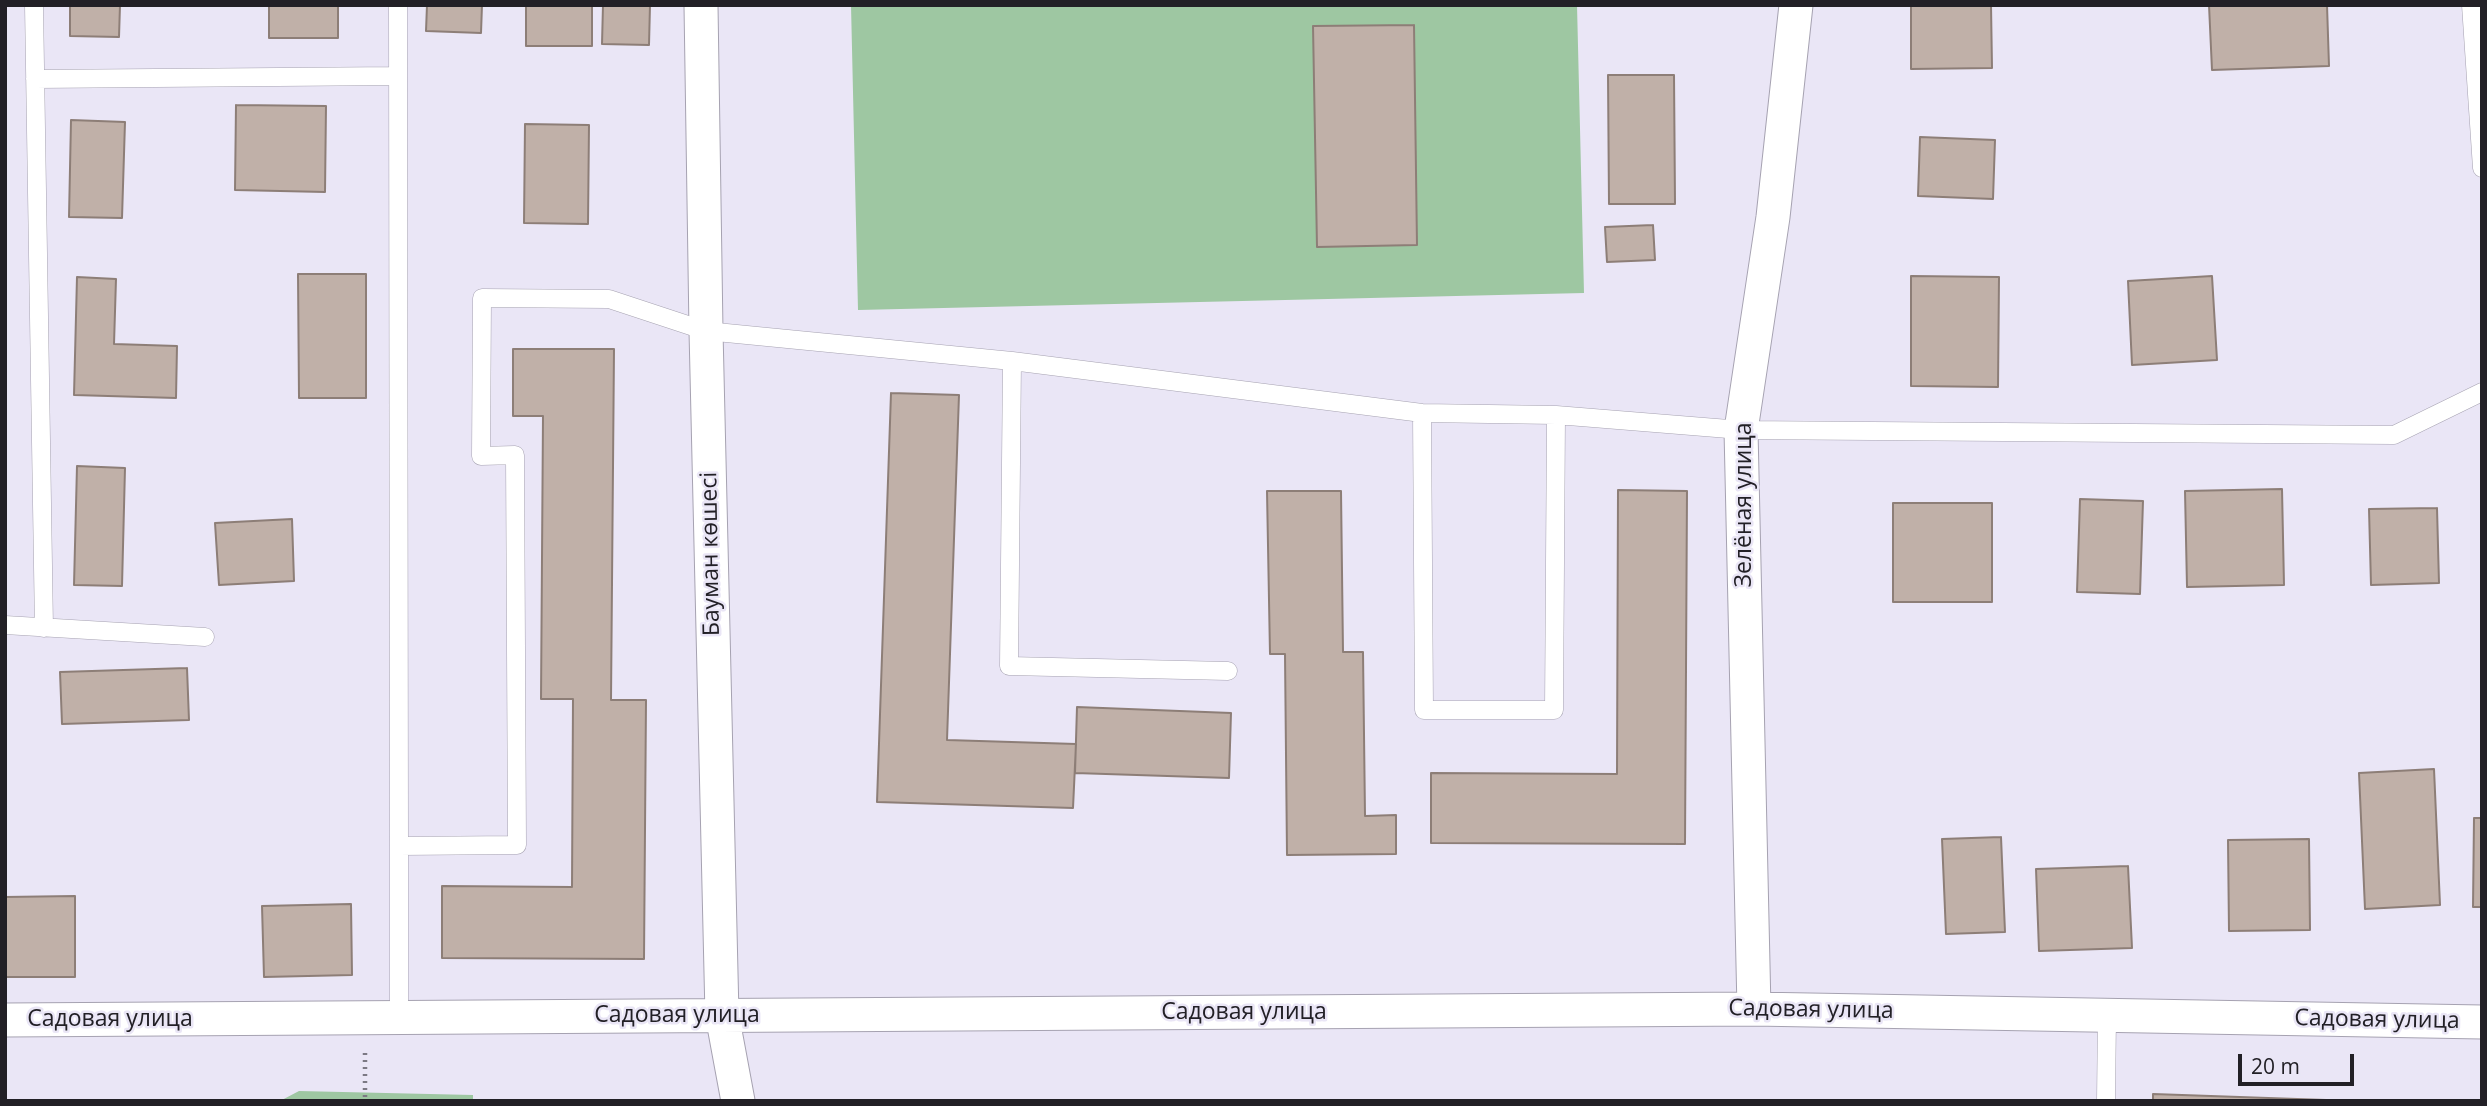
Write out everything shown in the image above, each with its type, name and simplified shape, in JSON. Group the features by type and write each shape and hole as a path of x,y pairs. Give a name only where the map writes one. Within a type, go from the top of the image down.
{"street":[{"name":"Бауман көшесі","path":"701,5 722,1015 738,1101"},
{"name":"Зелёная улица","path":"1754,1009 1741,430 1773,217 1796,5"},
{"name":"Садовая улица","path":"5,1020 1754,1009 2482,1022"}],"lane":[{"path":"34,5 44,628"},
{"path":"398,5 399,1017"},
{"path":"2471,5 2482,168"},
{"path":"35,79 398,76"},
{"path":"399,846 517,845 515,455 481,456 482,298 609,299 706,331 1012,361 1422,413 1556,415 1741,430 2394,435 2482,392"},
{"path":"1012,361 1009,666 1228,671"},
{"path":"1422,413 1424,710 1554,710 1556,415"},
{"path":"5,625 205,638"},
{"path":"2106,1101 2108,1015"}],"path":[{"path":"365,1017 365,1101"}],"green space":[{"path":"851,5 1577,5 1584,293 858,310"},
{"path":"299,1091 473,1095 473,1101 280,1101"}],"building":[{"path":"70,5 120,5 119,37 70,36"},
{"path":"269,5 338,5 338,38 269,38"},
{"path":"427,5 482,5 481,33 426,31"},
{"path":"526,5 592,5 592,46 526,46"},
{"path":"603,5 650,5 649,45 602,44"},
{"path":"1911,5 1991,5 1992,68 1911,69"},
{"path":"2209,5 2327,5 2329,66 2212,70"},
{"path":"1414,25 1417,245 1317,247 1313,26"},
{"path":"1608,75 1674,75 1675,204 1609,204"},
{"path":"236,105 326,106 325,192 235,190"},
{"path":"71,120 125,122 122,218 69,217"},
{"path":"525,124 589,125 588,224 524,223"},
{"path":"1920,137 1995,140 1993,199 1918,196"},
{"path":"1653,225 1655,260 1607,262 1605,227"},
{"path":"298,274 366,274 366,398 299,398"},
{"path":"1911,276 1999,277 1998,387 1911,386"},
{"path":"2212,276 2217,360 2132,365 2128,281"},
{"path":"77,277 116,279 114,344 177,346 176,398 74,395"},
{"path":"513,349 614,349 611,700 646,700 644,959 442,958 442,886 572,887 573,699 541,699 543,416 513,416"},
{"path":"891,393 959,395 947,740 1076,744 1073,808 877,802"},
{"path":"77,466 125,468 122,586 74,585"},
{"path":"2282,489 2284,585 2187,587 2185,491"},
{"path":"1618,490 1687,491 1685,844 1431,843 1431,773 1617,774"},
{"path":"1267,491 1341,491 1343,652 1363,652 1365,816 1396,815 1396,854 1287,855 1285,654 1270,654"},
{"path":"2080,499 2143,501 2140,594 2077,592"},
{"path":"1893,503 1992,503 1992,602 1893,602"},
{"path":"2437,508 2439,583 2371,585 2369,509"},
{"path":"292,519 294,581 219,585 215,523"},
{"path":"187,668 189,720 62,724 60,672"},
{"path":"1077,707 1231,713 1229,778 1075,773"},
{"path":"2434,769 2440,905 2365,909 2359,773"},
{"path":"2474,818 2482,818 2482,907 2473,907"},
{"path":"2001,837 2005,932 1946,934 1942,839"},
{"path":"2309,839 2310,930 2229,931 2228,840"},
{"path":"2128,866 2132,948 2039,951 2036,869"},
{"path":"75,896 75,977 5,977 5,897"},
{"path":"351,904 352,975 264,977 262,906"},
{"path":"2153,1094 2355,1101 2153,1101"}]}
